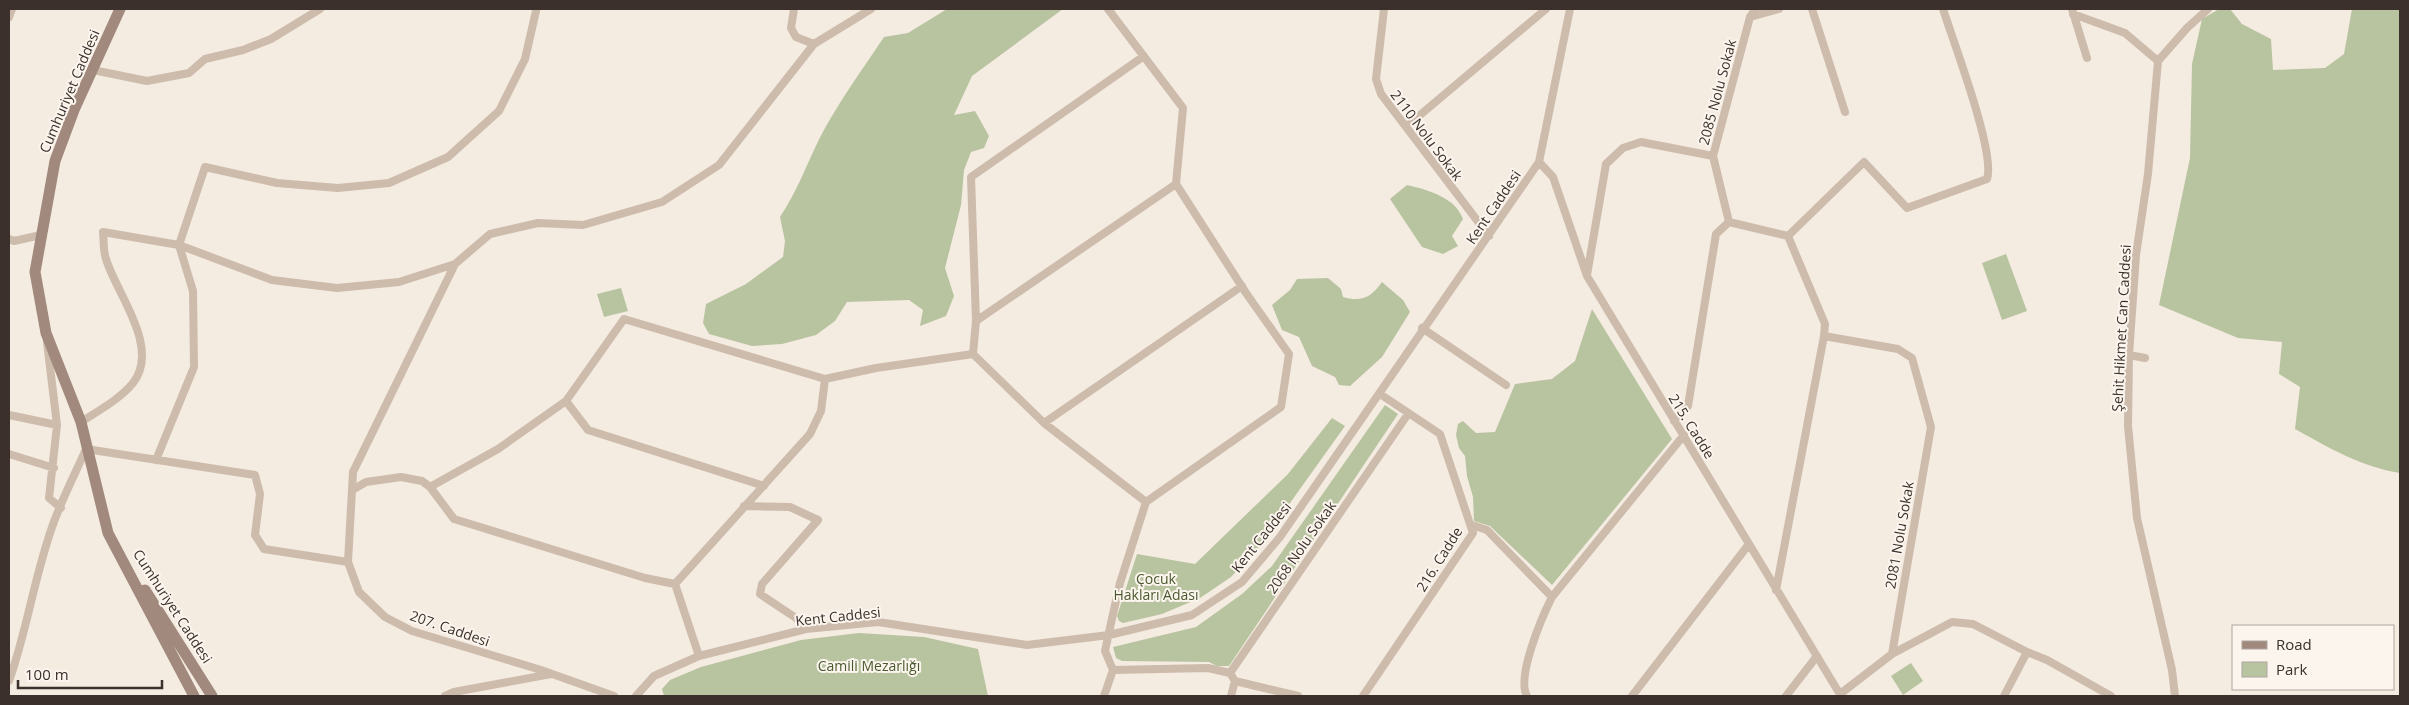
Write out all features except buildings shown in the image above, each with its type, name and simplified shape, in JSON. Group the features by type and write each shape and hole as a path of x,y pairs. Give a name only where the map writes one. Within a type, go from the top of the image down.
{"street":[{"path":"9,16 12,9"},
{"name":"Cumhuriyet Caddesi","path":"120,9 74,110 55,161 35,272 46,333 81,422 86,449 108,533 194,696"},
{"path":"93,70 147,81 189,73 205,59 243,50 271,39 320,9"},
{"path":"794,9 790,28 796,37 814,44"},
{"path":"81,422 109,404 133,383 143,360 128,306 106,258 103,232 179,245 272,280 337,288 399,282 455,264 490,234 538,223 583,225 662,202 719,165 814,44 872,9"},
{"path":"1104,696 1113,670 1105,651 1120,583 1146,502 1281,407 1289,354 1176,184 1183,108 1108,9"},
{"name":"2110 Nolu Sokak","path":"1384,9 1376,79 1381,94 1489,236"},
{"path":"1407,126 1546,9"},
{"name":"Kent Caddesi","path":"636,696 654,676 699,656 806,629 878,622 1027,645 1109,635 1192,615 1242,582 1280,536 1380,394 1422,328 1489,236 1539,162 1570,9"},
{"name":"2085 Nolu Sokak","path":"1729,222 1713,156 1750,17 1755,9"},
{"path":"1750,17 1779,9"},
{"path":"1812,9 1845,112"},
{"path":"1788,236 1864,162 1907,208 1987,179 1989,174 1987,146 1943,9"},
{"path":"2072,11 2125,33 2158,61 2187,28 2208,9"},
{"path":"156,460 194,367 193,291 179,245 205,167 277,183 338,188 389,183 448,157 499,111 525,59 536,11"},
{"path":"2072,11 2087,58"},
{"path":"973,354 976,321 970,177 1144,56"},
{"name":"Şehit Hikmet Can Caddesi","path":"2158,61 2148,174 2136,255 2129,354 2128,426 2137,518 2172,670 2175,696"},
{"path":"1587,276 1606,164 1624,148 1641,142 1713,156"},
{"name":"215. Cadde","path":"1539,162 1553,178 1587,276 1840,695"},
{"path":"976,321 1176,184"},
{"path":"1674,421 1688,406 1716,234 1729,222 1788,236"},
{"path":"9,239 14,241 41,235"},
{"path":"1776,590 1825,324 1788,236"},
{"name":"207. Caddesi","path":"455,264 353,472 354,489 349,515 348,562 359,592 385,617 412,631 552,674 614,696"},
{"path":"1044,423 1242,286"},
{"path":"430,487 498,449 566,401 624,319 825,379 876,368 973,354"},
{"path":"1422,328 1506,385"},
{"path":"46,333 57,425 54,468 49,498 61,508"},
{"name":"2081 Nolu Sokak","path":"1824,336 1898,349 1912,358 1931,427 1892,654"},
{"path":"973,354 1044,423 1146,502"},
{"path":"2129,354 2145,358"},
{"path":"674,584 810,434 821,411 825,379"},
{"name":"216. Cadde","path":"1363,696 1472,533 1472,525 1440,434 1380,394"},
{"path":"566,401 588,430 764,486"},
{"name":"2068 Nolu Sokak","path":"1230,673 1408,414"},
{"path":"9,415 57,425"},
{"path":"1527,696 1524,690 1526,669 1543,614 1552,597 1684,435"},
{"path":"9,681 19,653 34,588 55,518 86,449 255,476 260,494 255,535 264,549 348,562"},
{"path":"9,454 54,468"},
{"path":"354,489 366,482 401,477 422,481 430,487 454,519 645,578 674,584"},
{"path":"744,506 790,507 818,520 762,584 760,594 796,618 806,629"},
{"path":"1472,525 1488,530 1552,597"},
{"name":"Cumhuriyet Caddesi","path":"108,533 177,637 212,696"},
{"path":"1632,696 1749,544"},
{"path":"674,584 699,656"},
{"path":"1840,695 1892,654 1952,622 1973,624 2027,652 2047,660 2111,696"},
{"path":"2004,696 2027,652"},
{"path":"1786,696 1817,656"},
{"path":"1113,670 1208,668 1230,673 1235,680 1298,696"},
{"path":"445,696 454,692 552,674"},
{"path":"1231,696 1235,680"}],"green space":[{"path":"947,9 1063,9 972,76 954,115 975,111 989,136 984,148 971,152 964,170 961,205 945,268 954,296 946,316 920,326 923,310 909,300 847,302 835,321 816,335 782,344 752,346 709,334 703,323 706,304 746,284 783,257 785,241 780,217 793,195 825,128 884,37 908,33"},
{"path":"2219,9 2230,9 2242,24 2271,39 2273,70 2325,68 2344,54 2352,9 2400,9 2400,473 2359,461 2333,450 2295,429 2300,387 2279,374 2282,342 2238,338 2159,305 2190,158 2192,64 2202,19"},
{"path":"1407,185 1440,196 1454,205 1463,219 1452,236 1458,246 1443,254 1422,247 1390,199"},
{"path":"2006,254 2027,311 2002,320 1982,263"},
{"path":"1328,278 1341,289 1343,297 1355,299 1370,295 1382,282 1403,300 1410,312 1382,357 1350,386 1339,385 1335,377 1312,366 1299,337 1282,330 1272,305 1290,290 1297,279"},
{"path":"621,288 628,311 604,317 597,294"},
{"path":"1592,309 1672,439 1552,585 1490,526 1474,521 1473,497 1467,476 1465,456 1459,448 1456,435 1458,424 1463,421 1476,433 1495,432 1515,384 1552,379 1575,361"},
{"path":"1385,405 1398,414 1229,666 1217,666 1209,662 1122,661 1116,658 1113,647 1196,627 1242,594 1272,566"},
{"name":"Çocuk Hakları Adası","path":"1332,418 1345,426 1255,552 1231,577 1200,598 1162,614 1123,623 1119,621 1117,616 1137,554 1195,564 1288,474"},
{"name":"Camili Mezarlığı","path":"859,633 924,637 978,649 988,696 664,696 662,689 670,680 701,667 801,640"},
{"path":"1911,663 1923,681 1903,695 1891,676"}]}
